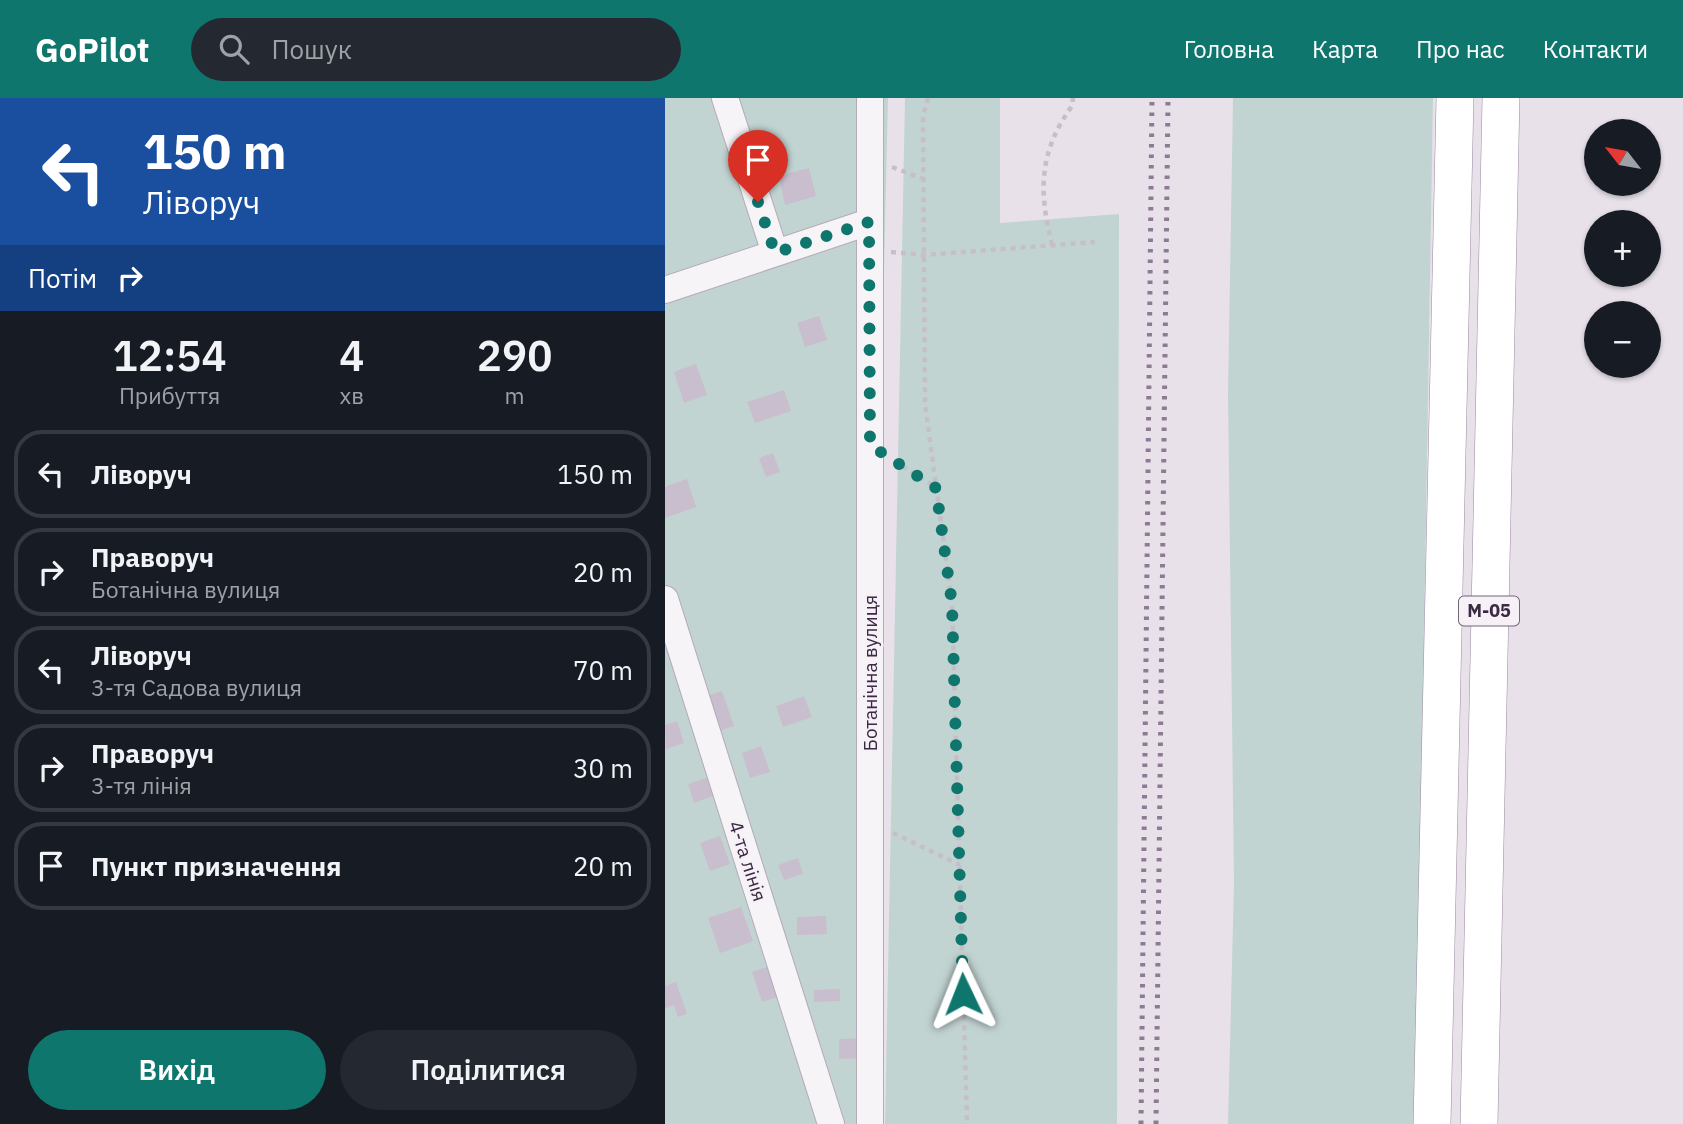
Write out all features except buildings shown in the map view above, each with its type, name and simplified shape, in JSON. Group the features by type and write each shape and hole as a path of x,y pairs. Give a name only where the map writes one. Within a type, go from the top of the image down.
{"highway":[{"name":"М-05","path":"1432,1124 1455,98"},
{"name":"М-05","path":"1479,1124 1501,98"}],"street":[{"path":"725,98 775,253"},
{"name":"Ботанічна вулиця","path":"870,98 870,1124"},
{"path":"665,290 869,222"},
{"name":"4-та лінія","path":"665,598 831,1124"}],"path":[{"path":"928,98 923,116 925,404 952,604 967,1124"},
{"path":"1052,245 1043,209 1044,161 1072,106 1073,98"},
{"path":"870,167 895,167 924,179"},
{"path":"869,251 924,255 1095,242"},
{"path":"870,445 936,488"},
{"path":"881,827 960,865"}],"shaded area":[{"path":"665,98 888,98 864,1124 665,1124"},
{"path":"905,98 1000,98 1000,223 1119,214 1117,1124 885,1124"},
{"path":"1233,98 1433,98 1416,1124 1228,1124 1234,883 1228,394"}],"railway":[{"path":"1141,1124 1152,98"},
{"path":"1156,1124 1168,98"}],"route":[{"path":"758,202 775,253 869,222 870,445 936,488 952,604 963,994"}]}
